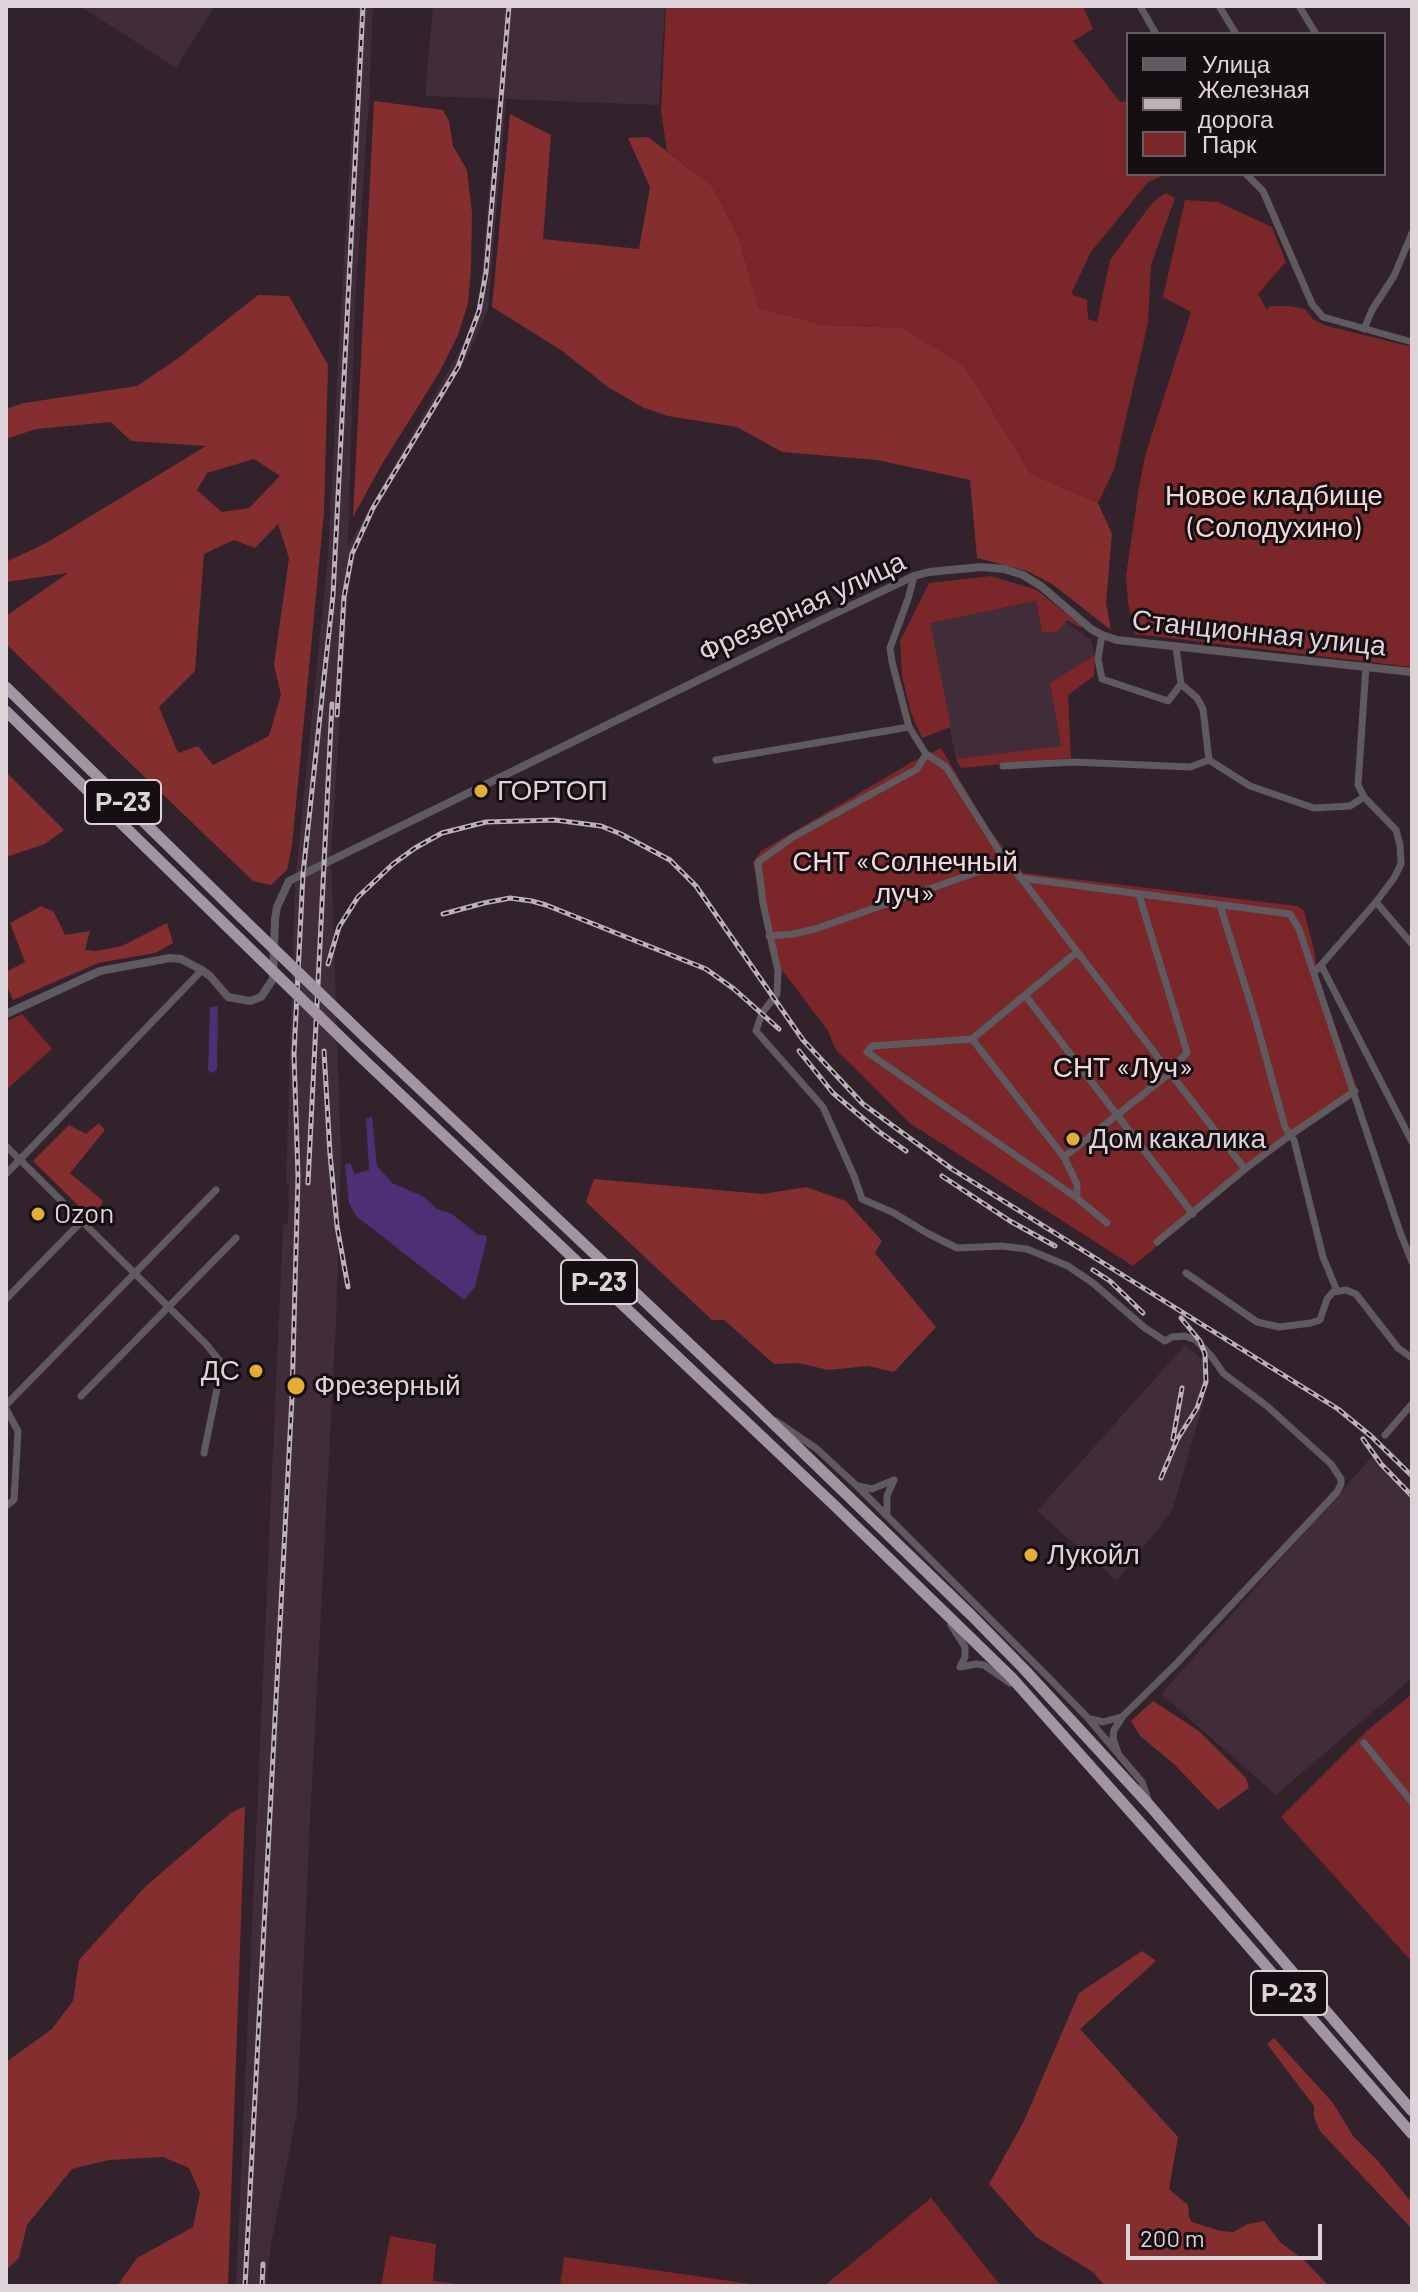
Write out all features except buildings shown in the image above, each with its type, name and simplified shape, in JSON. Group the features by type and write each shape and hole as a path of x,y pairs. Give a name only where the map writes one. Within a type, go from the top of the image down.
{"highway":[{"name":"Р-23","path":"6,687 365,1037 972,1616 1151,1807 1412,2111"},
{"name":"Р-23","path":"6,711 363,1059 934,1601 1031,1699 1412,2134"}],"street":[{"path":"1140,6 1155,32"},
{"path":"1219,6 1235,32"},
{"path":"1299,6 1315,32"},
{"path":"1250,176 1263,191 1312,304 1323,317 1412,342"},
{"path":"1364,329 1394,276 1412,233"},
{"name":"Фрезерная улица","path":"202,970 228,997 250,1001 261,997 273,979 275,919 289,881 914,576 959,568 1004,569 1023,575 1041,586 1102,635"},
{"path":"914,576 890,648 909,727 926,754 946,767 1006,862 1245,1169"},
{"path":"1102,635 1098,659 1102,679 1168,701 1181,684"},
{"name":"Станционная улица","path":"1102,635 1117,640 1412,672"},
{"path":"1176,647 1181,684 1197,698 1203,709 1209,760"},
{"path":"1314,973 1376,902 1401,864 1396,830 1364,797 1358,785 1366,666"},
{"path":"716,760 909,727"},
{"path":"926,754 917,769 793,837 758,862 769,936 778,971 777,994 762,1013 756,1031 823,1107 862,1199 957,1248 1001,1246 1027,1249 1068,1266 1165,1341 1185,1336 1196,1340 1223,1373 1310,1444 1331,1464 1341,1479 1337,1492 1177,1663 1123,1716 1114,1730 1118,1753"},
{"path":"1209,760 1250,786 1314,808 1350,806 1364,797"},
{"path":"1003,766 1073,762 1190,767 1209,760"},
{"path":"769,936 815,929 1006,862"},
{"path":"1021,878 1290,914 1299,929 1412,1262"},
{"path":"1064,1157 1170,1073 1187,1052 1139,895"},
{"path":"1376,902 1412,944"},
{"path":"1220,905 1285,1127 1294,1140 1323,1257 1337,1291"},
{"path":"1077,952 972,1039 872,1046 867,1052 1077,1198 1107,1223"},
{"path":"6,1014 100,971 170,958 181,959 202,970 6,1174"},
{"path":"1321,965 1412,1142"},
{"path":"1025,995 1193,1214"},
{"path":"972,1039 1064,1157 1077,1184 1077,1198"},
{"path":"1157,1242 1245,1169 1355,1091"},
{"path":"6,1146 219,1360 219,1379 204,1453"},
{"path":"6,1506 14,1500 18,1431 6,1407 216,1190"},
{"path":"6,1299 82,1221"},
{"path":"81,1396 236,1238"},
{"path":"1186,1273 1257,1322 1279,1327 1320,1320 1327,1299 1333,1292 1346,1290 1356,1294 1398,1348 1412,1358"},
{"path":"752,1403 817,1449 857,1486 1086,1716 1142,1782 1151,1807"},
{"path":"1385,1435 1412,1404"},
{"path":"857,1486 872,1489 894,1480 887,1496 887,1515"},
{"path":"934,1601 965,1647 965,1657 960,1667 984,1665 1031,1699"},
{"path":"1086,1716 1103,1722 1123,1716"},
{"path":"1364,1743 1412,1802"}],"shaded area":[{"path":"80,6 215,6 176,68"},
{"path":"359,6 373,6 355,303 348,546 462,347 479,309 497,100 506,101 488,309 471,350 365,527 354,553 349,584 331,853 341,1157 336,1323 297,2113 266,2286 236,2286 283,1225 288,1224 289,1185 286,1184 295,883 328,557"},
{"path":"433,6 665,6 659,105 425,96"},
{"path":"374,101 443,110 449,121 453,146 467,170 472,213 471,269 468,303 458,335 439,373 353,517"},
{"path":"510,114 551,135 543,239 639,249 650,187 628,138 648,137 712,186 738,236 759,308 823,325 904,328 965,367 1031,474 1098,503 1112,534 1106,603 1111,630 1052,584 1027,571 977,558 970,480 877,460 782,452 737,427 668,416 642,407 608,387 561,350 492,307"},
{"path":"258,295 289,296 328,365 324,512 292,845 287,870 271,885 253,881 6,644 6,616 68,573 6,582 6,562 48,542 206,446 131,441 111,422 36,429 6,439 6,409 24,403 137,386 177,359","holes":["254,459 280,476 249,508 222,512 197,490 207,473","278,524 289,558 274,665 281,695 269,736 213,765 198,746 178,753 159,707 195,671 204,554 234,540 255,548"]},
{"path":"1037,601 1091,640 1095,655 1051,683 1061,746 956,759 929,623"},
{"path":"6,772 64,830 45,844 6,857"},
{"path":"41,906 54,912 65,935 90,931 85,950 122,946 167,923 173,943 155,953 98,963 13,1000 6,984 6,972 25,962 10,923"},
{"path":"218,1006 217,1069 214,1073 208,1071 210,1007"},
{"path":"372,1117 377,1166 392,1183 424,1197 478,1235 485,1235 487,1239 475,1287 464,1300 356,1216 349,1203 345,1165 350,1163 355,1174 369,1170 366,1119"},
{"path":"99,1123 105,1130 70,1173 103,1201 95,1222 33,1161 69,1125 86,1134"},
{"path":"594,1179 763,1194 806,1187 846,1201 882,1241 875,1253 936,1327 894,1372 868,1366 828,1370 798,1363 774,1364 724,1320 712,1320 586,1202"},
{"path":"1185,1345 1206,1362 1205,1397 1172,1511 1117,1581 1037,1511"},
{"path":"1376,1452 1412,1491 1412,1678 1276,1795 1161,1694"},
{"path":"1153,1701 1199,1731 1246,1778 1249,1788 1218,1810 1174,1764 1140,1736 1131,1721"},
{"path":"245,1806 228,2286 117,2286 137,2258 193,2227 200,2193 189,2168 163,2157 109,2160 72,2169 27,2225 19,2258 6,2270 6,2062 52,2029 73,2001 79,1960 146,1886 231,1813"},
{"path":"1142,1951 1156,1961 1080,2029 1178,2137 1169,2189 1188,2205 1192,2222 1233,2232 1248,2224 1264,2221 1281,2243 1305,2261 1329,2286 1105,2286 1093,2272 1036,2237 989,2184 1024,2121 1079,1993"},
{"path":"1274,2038 1333,2103 1353,2136 1412,2203 1412,2229 1320,2131 1314,2117 1314,2106 1267,2044"}],"green space":[{"path":"666,6 1083,6 1093,29 1073,41 1120,102 1126,101 1126,176 1162,176 1148,182 1091,252 1071,294 1087,300 1088,319 1097,322 1110,260 1152,203 1165,193 1175,198 1151,265 1148,323 1114,470 1098,503 1031,474 965,367 904,328 823,325 759,308 738,236 712,186 667,151 661,111"},
{"name":"Новое кладбище (Солодухино)","path":"1185,200 1218,202 1272,227 1286,262 1258,294 1267,310 1271,306 1305,309 1314,320 1324,325 1412,347 1412,667 1135,634 1126,576 1139,487 1145,456 1191,312 1163,297"},
{"path":"991,576 1037,590 1082,626 1067,620 1057,632 1042,632 1036,601 930,623 951,727 922,738 911,713 902,676 900,641 929,583"},
{"path":"1095,655 1094,676 1068,695 1071,758 961,768 956,759 1061,746 1050,683"},
{"name":"СНТ «Луч»","path":"941,748 988,828 1023,873 1297,906 1304,911 1317,976 1358,1091 1253,1167 1133,1266 911,1124 836,1050 828,1031 770,954 753,863 761,851"},
{"path":"22,1014 52,1049 6,1090 6,1022"},
{"path":"1412,1694 1412,1962 1281,1817 1368,1730"},
{"path":"931,2198 1001,2286 824,2286"},
{"path":"390,2236 436,2244 433,2281 474,2286 381,2286"},
{"path":"564,2257 765,2286 560,2286"}],"railway":[{"path":"245,2286 292,1397 298,1176 294,1054 303,874 333,595 363,6"},
{"path":"337,715 344,597 352,554 373,508 458,367 479,311 486,272 509,6"},
{"path":"308,1183 332,704"},
{"path":"328,964 339,927 358,897 393,864 442,833 486,822 555,820 601,826 621,834 670,860 696,886 803,1040 863,1104 952,1169 1338,1409 1412,1476"},
{"path":"443,914 510,898 546,905 706,969 779,1029"},
{"path":"324,1051 337,1226 348,1287"},
{"path":"799,1051 833,1093 906,1151"},
{"path":"942,1176 1010,1221 1055,1246"},
{"path":"1093,1270 1110,1281 1143,1313"},
{"path":"1161,1478 1177,1440 1197,1408 1206,1382 1205,1354 1200,1341 1181,1318"},
{"path":"1173,1439 1182,1388"},
{"path":"1363,1439 1381,1464 1412,1496"},
{"path":"262,2286 263,2264"}],"place":[{"name":"ГОРТОП","path":"481,791"},
{"name":"Дом какалика","path":"1073,1139"},
{"name":"Ozon","path":"38,1214"},
{"name":"ДС","path":"256,1371"},
{"name":"Фрезерный","path":"296,1386"},
{"name":"Лукойл","path":"1031,1555"}],"park label":[{"name":"СНТ «Солнечный луч»","path":"905,878"}]}
